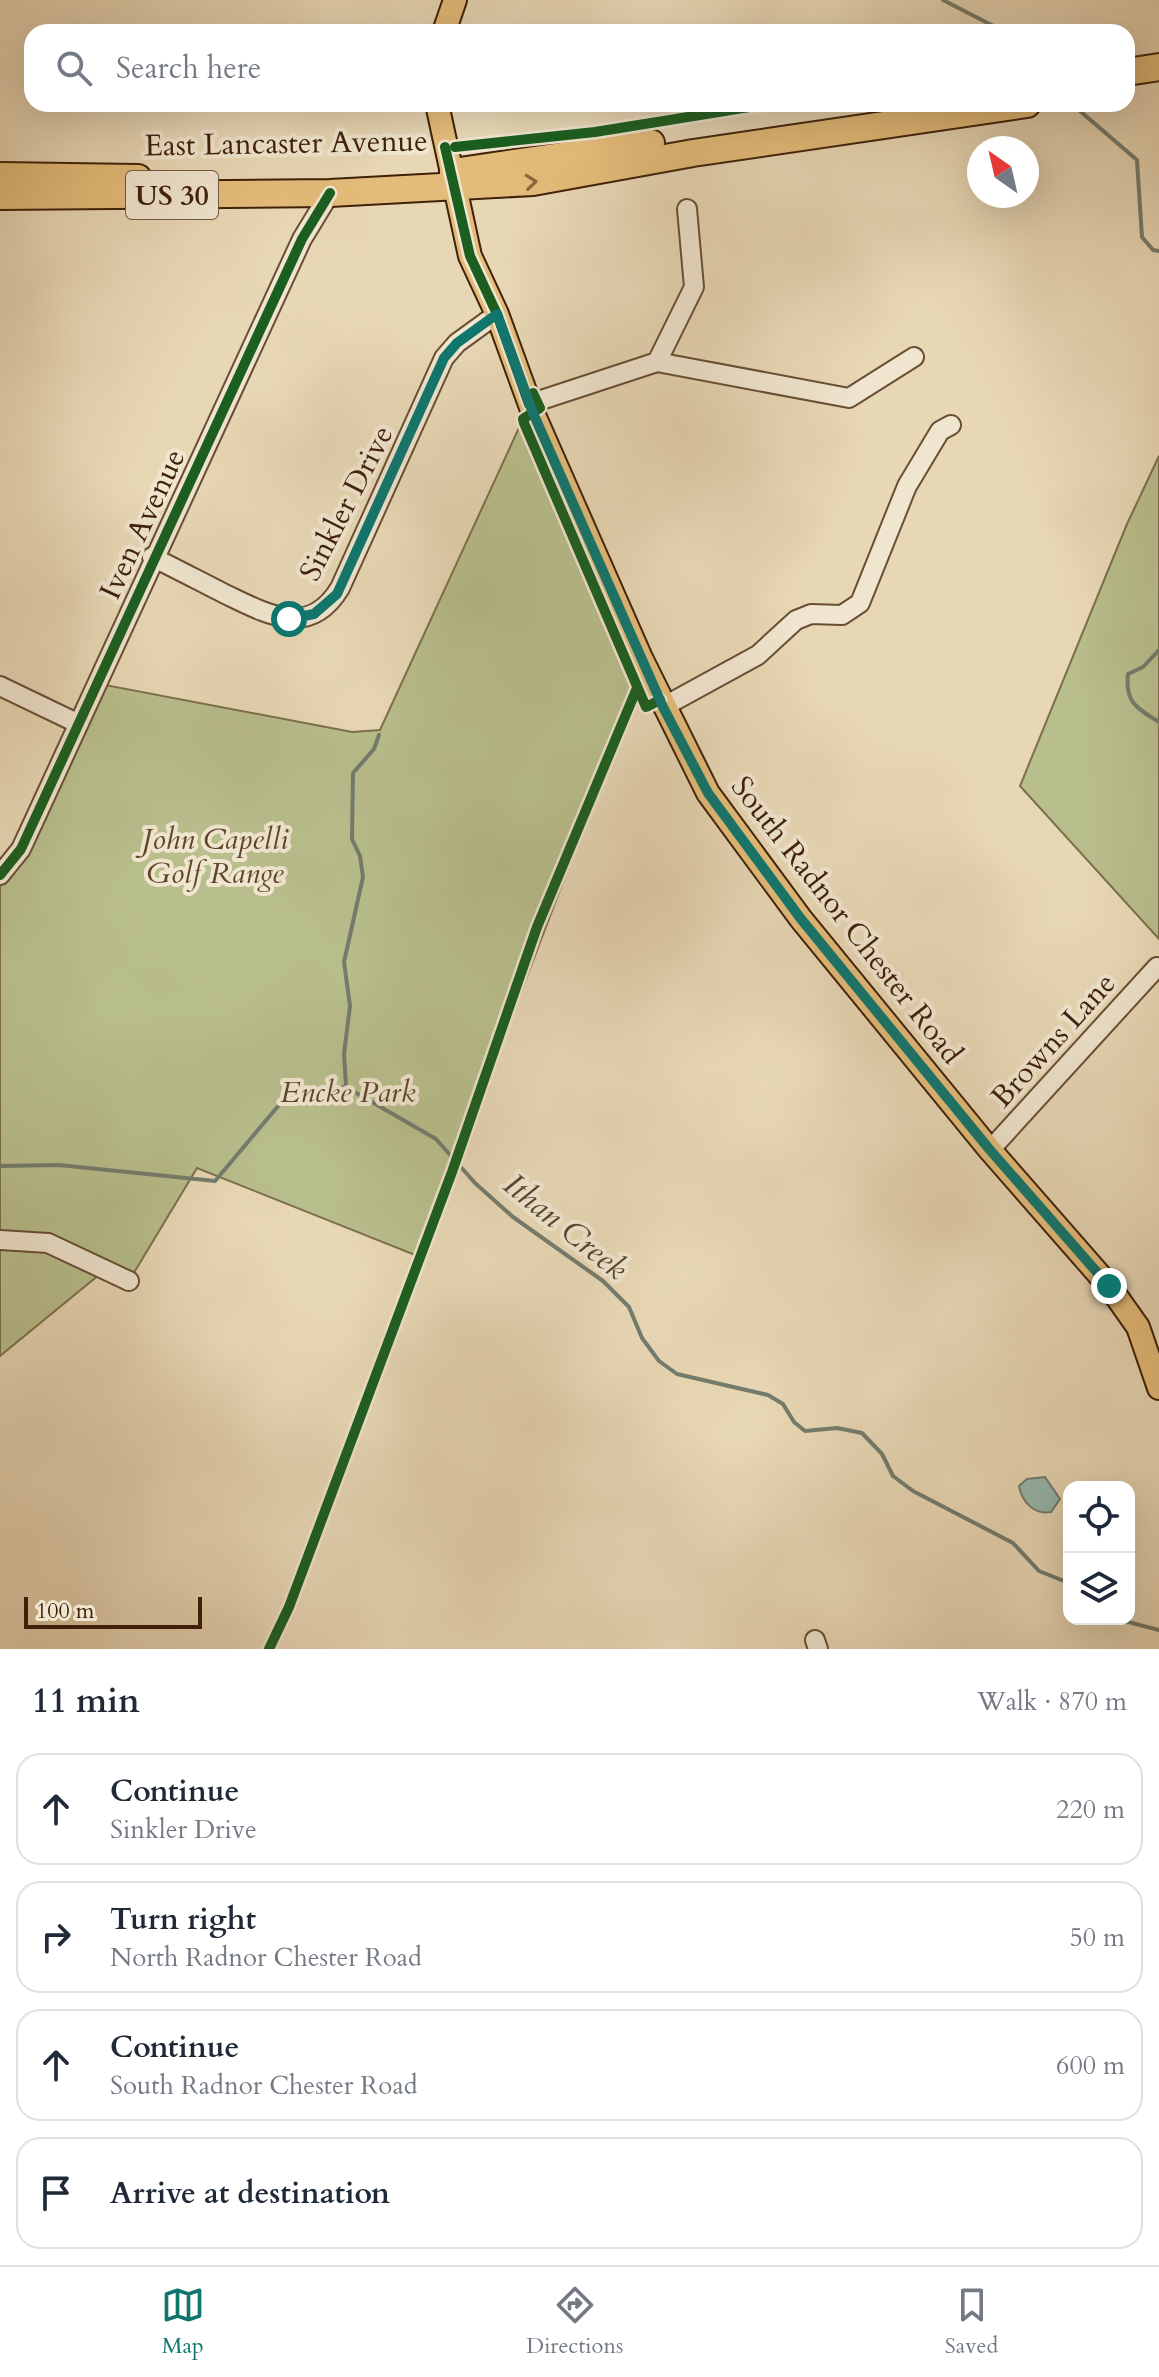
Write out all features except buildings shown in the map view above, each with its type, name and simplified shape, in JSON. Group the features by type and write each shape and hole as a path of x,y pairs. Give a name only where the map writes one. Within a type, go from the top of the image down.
{"highway":[{"path":"1135,71 1159,67"},
{"path":"1135,87 1159,83"},
{"name":"East Lancaster Avenue","path":"0,196 330,193 452,181 857,112"},
{"name":"East Lancaster Avenue","path":"0,176 342,177 533,182 693,153 972,112"}],"main road":[{"path":"434,24 442,0"},
{"path":"447,24 455,0"},
{"name":"South Radnor Chester Road","path":"439,112 470,256 497,314 529,404 663,707 708,793 777,886 990,1150 1109,1286 1138,1327 1159,1388"},
{"path":"451,112 456,140 452,181"}],"street":[{"name":"Iven Avenue","path":"0,875 21,849 152,557 302,239 330,193"},
{"path":"287,194 303,216 302,239"},
{"path":"657,362 694,287 687,209"},
{"name":"Sinkler Drive","path":"152,557 266,614 296,619 320,610 340,588 444,358 457,343 497,314"},
{"path":"529,404 657,362 849,398 914,357"},
{"path":"663,707 758,655 796,620 811,614 842,615 860,603 907,486 940,431 951,425"},
{"path":"0,686 77,723"},
{"name":"Browns Lane","path":"990,1150 1157,967"},
{"path":"0,1240 48,1243 129,1281"}],"green space":[{"path":"523,419 637,688 420,1257 197,1168 129,1281 105,1270 0,1356 0,875 95,683 352,732 380,730"},
{"path":"1159,456 1159,939 1020,786 1127,524"}],"water":[{"path":"1045,1477 1060,1499 1051,1512 1030,1506 1019,1486 1027,1479"}],"waterway":[{"path":"943,0 990,24"},
{"path":"1081,112 1137,160 1142,237 1153,250 1159,251"},
{"path":"1159,650 1143,667 1128,674 1130,698 1144,713 1159,722"},
{"path":"346,1086 344,1054 350,1006 344,962 363,877 360,856 352,839 353,773 374,749 379,735"},
{"name":"Ithan Creek","path":"0,1166 59,1165 215,1181 290,1092 346,1087 436,1139 475,1183 513,1217 603,1281 629,1307 642,1338 659,1361 677,1374 768,1395 783,1404 794,1422 805,1431 837,1428 862,1433 882,1454 893,1476 913,1491 1013,1543 1039,1571 1063,1581"},
{"name":"Ithan Creek","path":"1135,1624 1159,1630"}],"cycle path":[{"path":"455,147 595,132 719,112"},
{"path":"445,147 470,256 497,314 529,404"},
{"path":"0,875 21,849 302,239 330,193"},
{"path":"533,393 540,408 523,419 524,423 646,707 660,700"},
{"path":"269,1649 289,1607 452,1172 537,927 637,688"}],"route":[{"path":"289,619 314,614 337,594 424,408 444,358 457,343 497,314 533,413 663,707 708,793 801,919 990,1150 1109,1286"}],"park label":[{"name":"John Capelli Golf Range","path":"215,856"},
{"name":"Encke Park","path":"348,1092"}]}
